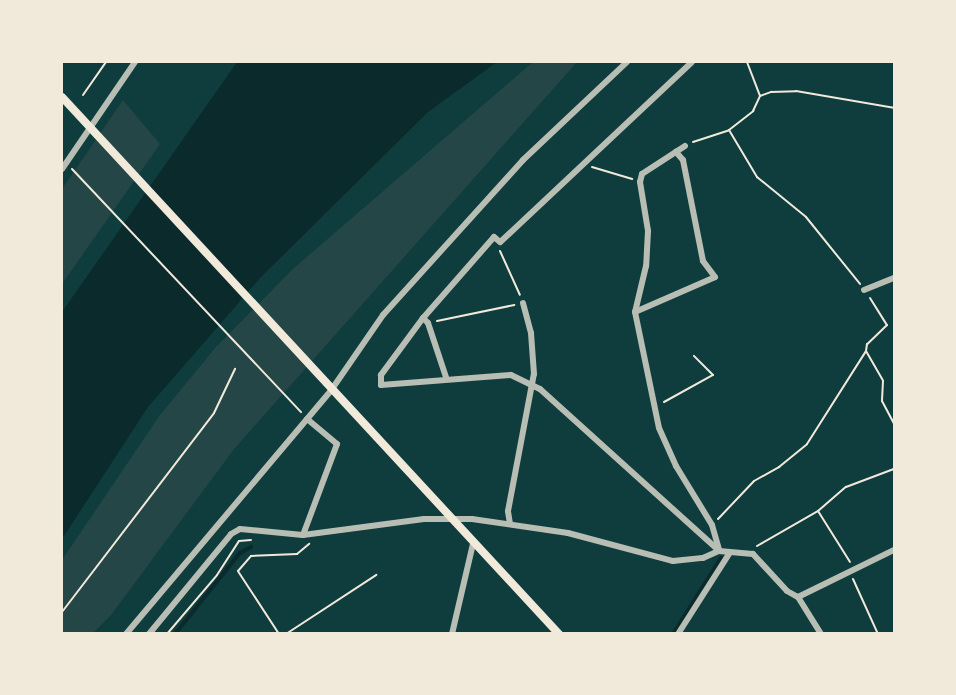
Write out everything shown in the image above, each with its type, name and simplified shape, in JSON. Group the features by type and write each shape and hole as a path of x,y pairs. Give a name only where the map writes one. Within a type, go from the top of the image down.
{"main road":[{"path":"62,97 95,137 456,521 473,544 559,633"}],"street":[{"path":"62,170 88,127 135,62"},
{"path":"126,633 307,419 383,315 474,212 627,62"},
{"path":"692,62 580,163 500,242 494,237 381,375 381,385 446,377 511,375 530,384 719,551 729,554 742,550 753,554 787,591 798,597 821,633"},
{"path":"685,146 641,178 648,231 646,266 635,312 638,338 656,407 659,428 676,466 712,525 719,551"},
{"path":"635,312 715,278 703,261 683,160 676,152"},
{"path":"864,290 894,278"},
{"path":"510,524 508,511 530,384 534,374 531,333 523,303"},
{"path":"426,321 446,377"},
{"path":"303,535 337,444 307,419"},
{"path":"149,633 231,534 240,529 303,535 424,519 510,524 568,533 673,561 703,558 719,551"},
{"path":"452,633 473,544"},
{"path":"798,597 894,550"},
{"path":"678,633 729,554"}],"path":[{"path":"83,95 106,62"},
{"path":"747,62 760,96"},
{"path":"685,146 729,130 753,111 760,96 771,92 796,92 894,108"},
{"path":"712,525 747,487 807,444 866,351 867,344 887,324 864,290 806,218 757,177 729,130"},
{"path":"66,163 302,413"},
{"path":"580,163 630,179 641,178"},
{"path":"426,321 523,303 499,249 500,242"},
{"path":"866,351 883,381 882,402 894,424"},
{"path":"656,407 713,375 694,356"},
{"path":"62,612 214,413 235,369"},
{"path":"742,550 783,534 818,511 846,487 894,469"},
{"path":"818,511 852,571 878,633"},
{"path":"279,633 238,571 251,556 297,554 323,532"},
{"path":"167,633 217,574 238,541 261,540"},
{"path":"286,633 376,575"}],"shaded area":[{"path":"237,62 497,62 428,112 261,277 148,407 62,539 62,312"},
{"path":"533,62 577,62 234,449 111,615 93,633 62,634 62,560 160,415 216,347 294,268"},
{"path":"123,100 160,144 62,284 62,189"}],"waterway":[{"path":"175,634 240,553 251,547"},
{"path":"673,634 721,558"}]}
